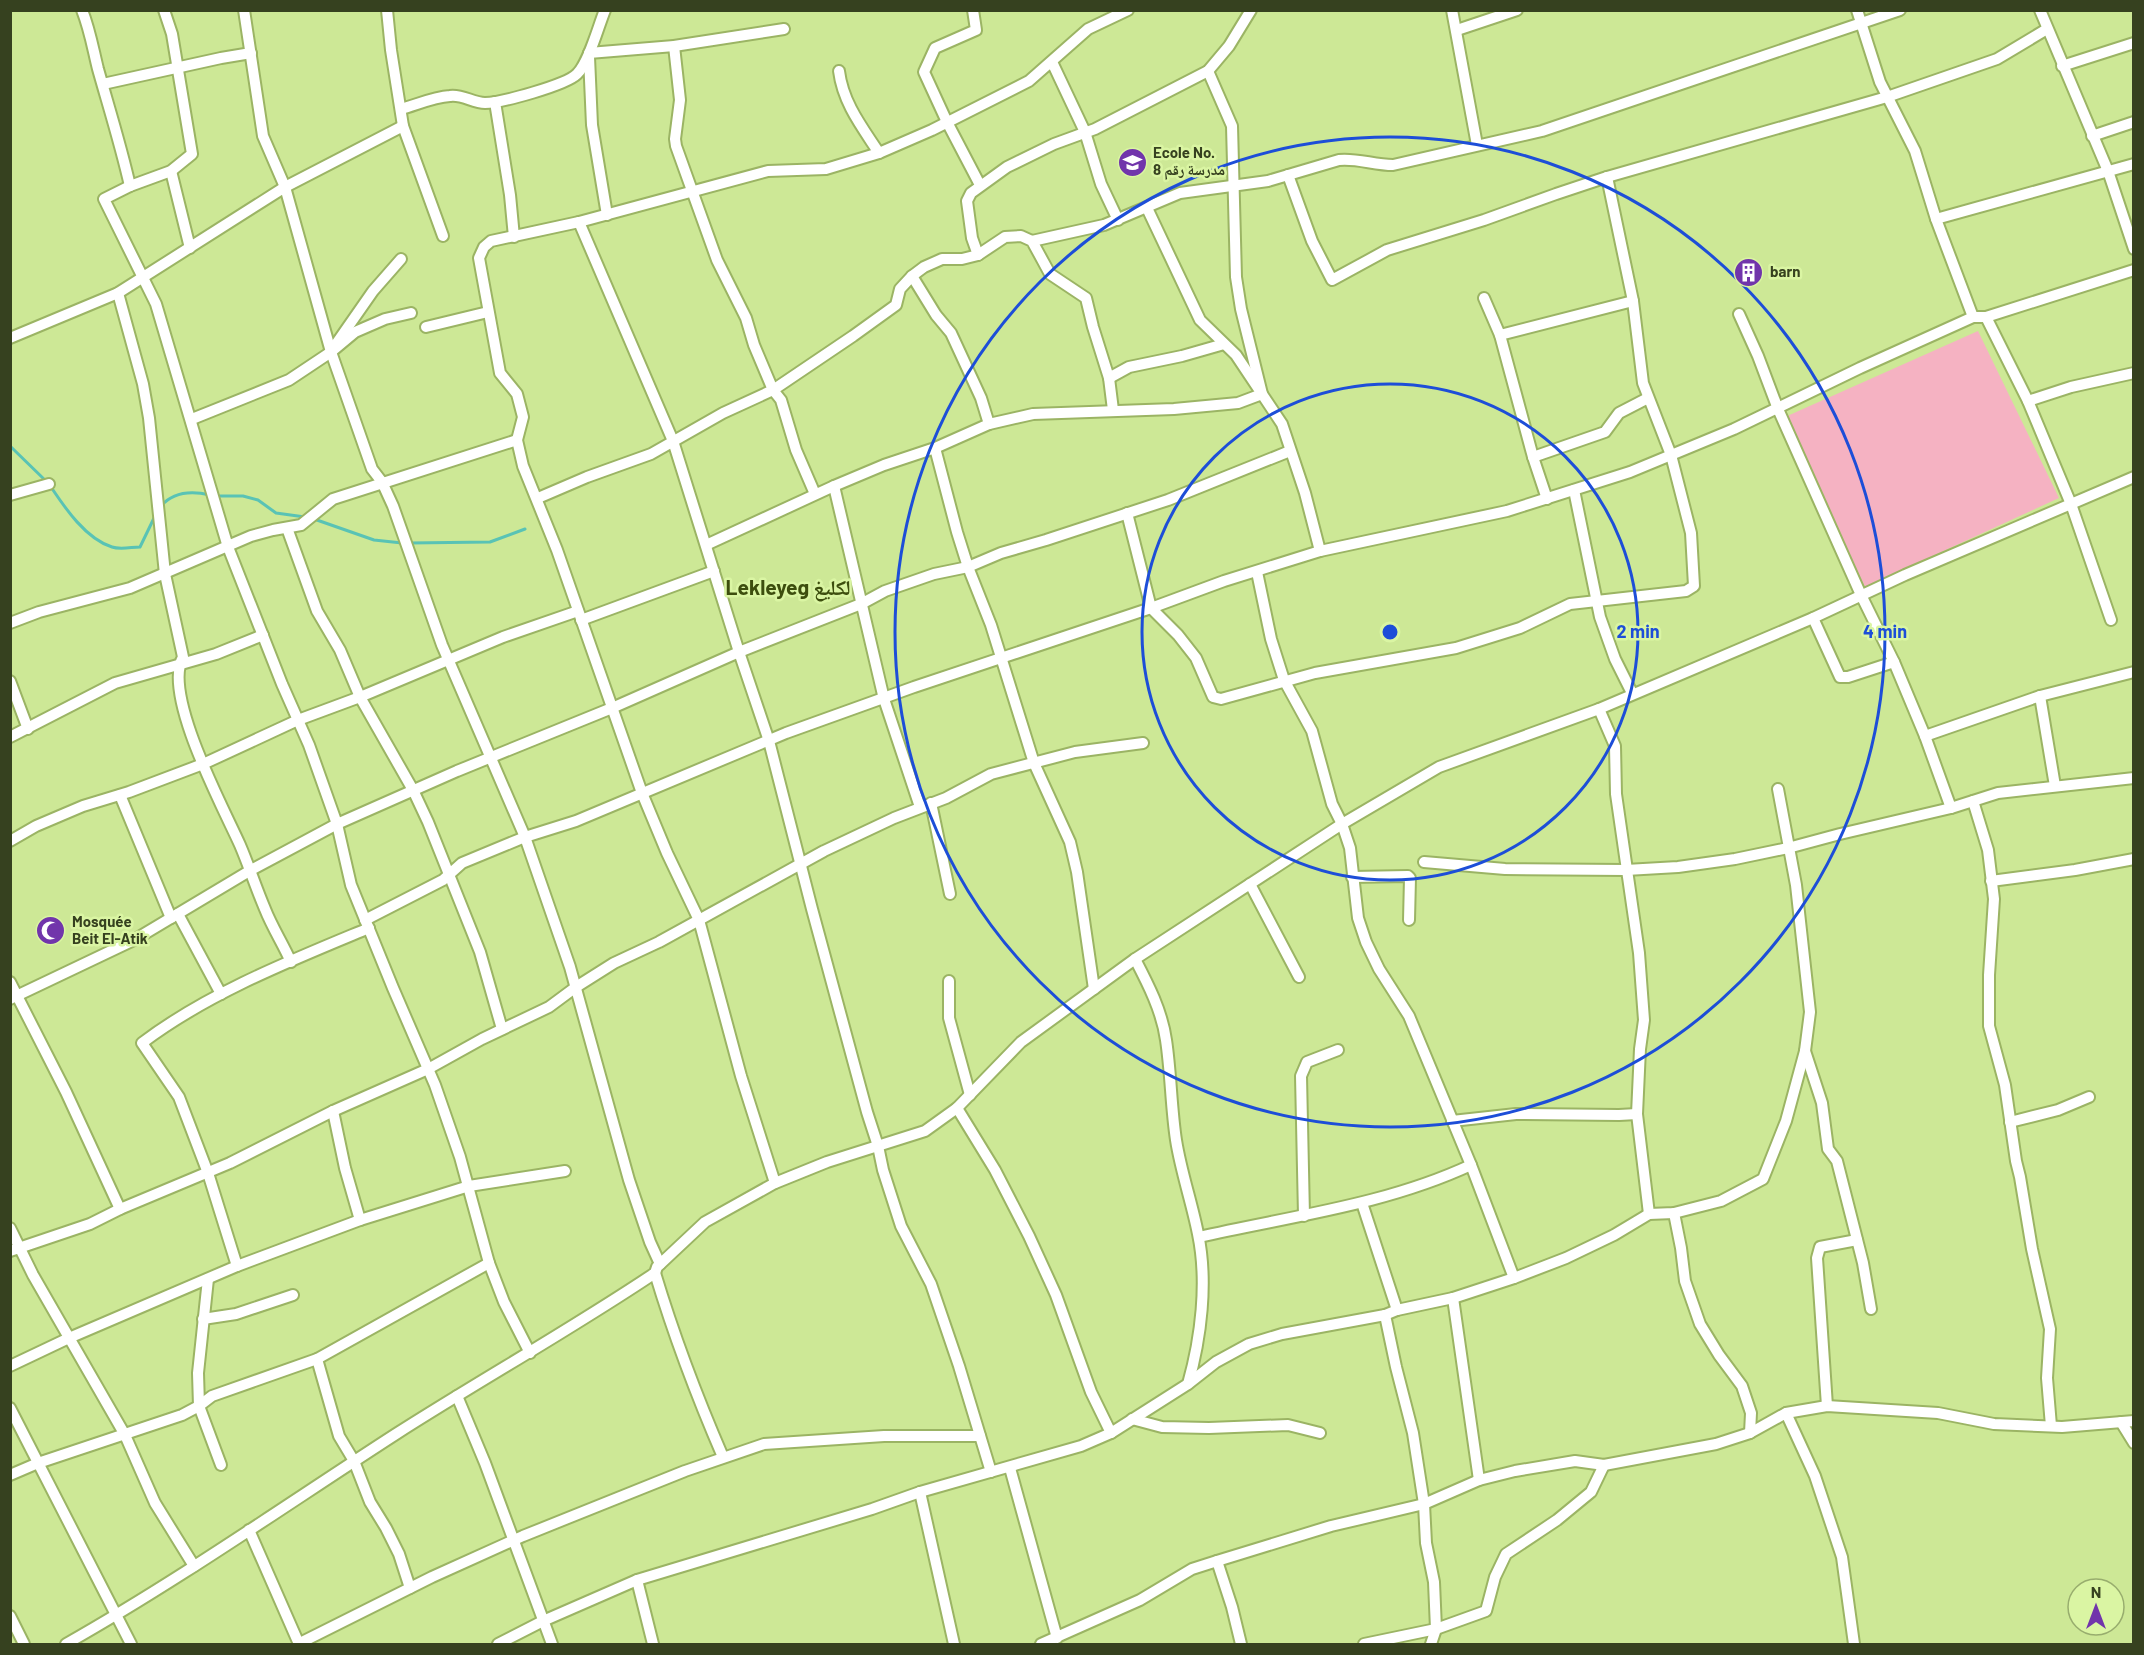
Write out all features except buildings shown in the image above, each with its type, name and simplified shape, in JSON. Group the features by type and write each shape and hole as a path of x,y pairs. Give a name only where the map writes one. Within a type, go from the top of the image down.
{"street":[{"path":"82,10 89,27 130,186"},
{"path":"164,10 178,68 192,154 171,171 130,186 104,199 156,304 228,546 337,824 351,885 428,1069 470,1186 489,1263 504,1302 530,1353"},
{"path":"244,10 260,124 285,187 331,352 372,469 382,482 393,506 448,659 525,837 576,987 629,1180 658,1268 672,1330 695,1393 723,1457"},
{"path":"387,10 403,126 443,236"},
{"path":"401,109 452,95 482,103 495,102 543,89 569,79 577,74 589,53 604,10"},
{"path":"973,10 976,30 934,48 924,72 980,185"},
{"path":"775,1183 741,1076 699,920 642,793 538,498 523,466 517,440 523,417 517,394 500,374 479,258 480,253 490,241 607,215 772,170 826,169 879,153 1029,81 1088,29 1128,10"},
{"path":"978,255 972,238 967,201 970,193 1007,167 1085,132 1208,71 1229,46 1251,10"},
{"path":"1452,10 1478,145"},
{"path":"1457,30 1516,10"},
{"path":"1857,10 1880,82 1916,151 1936,219 1973,317"},
{"path":"1032,242 1059,237 1118,219 1180,194 1268,181 1339,160 1349,159 1379,165 1393,165 1542,131 1899,10"},
{"path":"2040,10 2108,171 2133,249"},
{"path":"589,53 674,46 784,29"},
{"path":"1288,175 1312,242 1332,280 1388,250 1484,220 1524,204 1607,177 1887,98 1997,59 2047,29"},
{"path":"2062,66 2133,43"},
{"path":"674,46 680,99 676,146 717,260 746,318 773,390 781,400 796,450 815,494"},
{"path":"103,84 251,53"},
{"path":"589,53 592,125 607,215"},
{"path":"1052,62 1085,132 1101,184 1118,219"},
{"path":"839,71 842,90 849,107 879,153"},
{"path":"1208,71 1232,126 1236,277 1241,309 1262,394"},
{"path":"495,102 510,195 513,237"},
{"path":"2092,136 2133,122"},
{"path":"10,338 118,293 285,187 403,126"},
{"path":"1936,219 2133,164"},
{"path":"171,171 190,248"},
{"path":"1127,513 1151,608 1178,635 1196,658 1213,697 1221,699 1315,672 1456,648 1520,628 1570,604 1686,591 1694,586 1691,533 1671,455 1648,398 1642,374 1633,301 1607,177"},
{"path":"1147,208 1200,320 1236,355 1282,424 1305,493 1320,551"},
{"path":"579,222 674,441 769,741 883,1170 901,1226 931,1284 960,1366 991,1472"},
{"path":"538,498 651,454 723,413 773,390 896,305 900,289 924,267 942,259 962,259 978,255 1005,237 1021,236 1032,242 1050,274 1086,298 1109,378 1113,410"},
{"path":"331,352 368,297 401,259"},
{"path":"237,1266 208,1173 179,1097 142,1043 159,1030 221,993 291,962 367,924 442,880 462,863 525,837 576,821 769,741 914,687 1151,608 1224,581 1320,551 1507,511 1630,472 1778,409 1860,368 1973,317 1986,317 2133,270"},
{"path":"912,276 936,315 951,333 981,398 989,424"},
{"path":"118,293 143,384 149,418 165,574 183,657 179,664 180,695 190,733 202,764 265,909 291,962"},
{"path":"1484,298 1500,335 1533,458 1547,500"},
{"path":"1500,335 1633,301"},
{"path":"426,327 488,312"},
{"path":"192,419 289,380 360,330 385,319 411,313"},
{"path":"1739,314 1778,409 1861,595 1894,662 1925,736 1951,808"},
{"path":"1986,317 2028,401 2071,504 2111,620"},
{"path":"1109,378 1128,367 1182,356 1224,344"},
{"path":"2028,401 2072,387 2133,373"},
{"path":"706,545 815,494 884,465 935,448 989,424 1034,414 1174,409 1238,403 1262,394"},
{"path":"1533,458 1605,432 1618,413 1648,398"},
{"path":"10,623 39,612 130,588 251,536 301,525 333,499 517,440"},
{"path":"935,448 968,567 1002,658 1034,764 1070,842 1077,872 1094,989"},
{"path":"14,997 134,940 250,870 337,824 413,790 612,708 739,652 861,604 885,591 934,574 968,567 1001,553 1168,500 1290,452"},
{"path":"66,1644 78,1642 354,1461 596,1313 658,1268 705,1222 775,1183 827,1162 926,1131 957,1108 1021,1042 1135,959 1342,824 1439,767 1599,709 1632,693 1813,618 2133,477"},
{"path":"10,495 49,484"},
{"path":"834,486 884,699 926,805 950,894"},
{"path":"1574,490 1596,602 1615,659 1632,693"},
{"path":"287,528 317,611 340,650 360,697 413,790 450,873 480,952 502,1029"},
{"path":"10,841 36,826 74,810 202,764 298,720 360,697 503,637 580,615 714,571"},
{"path":"1257,572 1271,639 1284,680 1312,731 1332,804 1350,848 1358,918 1366,942 1379,969 1409,1016 1471,1165 1514,1278"},
{"path":"1813,618 1840,677 1848,677 1894,662"},
{"path":"10,737 115,683 216,654 263,635"},
{"path":"1925,736 2040,696 2133,672"},
{"path":"10,681 28,729"},
{"path":"2040,696 2055,786"},
{"path":"1599,709 1615,746 1616,794 1639,953 1644,1020 1639,1059 1637,1114 1649,1214"},
{"path":"15,1249 90,1224 120,1209 208,1173 333,1111 428,1069 502,1029 549,1007 614,963 659,942 824,851 946,798 990,774 1075,752 1143,743"},
{"path":"1424,861 1504,869 1626,870 1678,867 1735,859 1788,848 1951,808 1998,793 2133,778"},
{"path":"498,1644 543,1621 637,1580 839,1520 920,1492 1081,1446 1111,1433 1188,1384 1216,1362 1249,1344 1282,1334 1385,1315 1396,1310 1453,1298 1566,1258 1614,1235 1649,1214 1674,1213 1721,1200 1763,1179 1786,1121 1805,1051 1810,1012 1796,885 1778,789"},
{"path":"120,795 174,916 221,993"},
{"path":"1973,801 1988,850 1994,899 1989,975 1989,1026 2005,1085 2031,1249 2050,1329 2047,1377 2051,1426"},
{"path":"1991,881 2075,870 2133,859"},
{"path":"1352,877 1408,876 1410,878 1409,920"},
{"path":"1250,884 1299,977"},
{"path":"1135,959 1152,993 1166,1039 1176,1142 1199,1237 1202,1280 1200,1314 1195,1360 1188,1384"},
{"path":"949,981 949,1018 970,1095"},
{"path":"10,982 14,997 120,1209"},
{"path":"1304,1216 1302,1076 1307,1062 1338,1050"},
{"path":"1805,1051 1822,1103 1828,1149 1837,1161 1863,1263 1871,1309"},
{"path":"2010,1122 2058,1110 2089,1097"},
{"path":"957,1108 995,1170 1029,1236 1056,1295 1091,1392 1111,1433"},
{"path":"333,1111 345,1168 360,1220"},
{"path":"1452,1121 1516,1114 1637,1114"},
{"path":"1199,1237 1270,1220 1304,1216 1362,1203 1442,1178 1471,1165"},
{"path":"10,1366 69,1338 237,1266 360,1220 470,1186 565,1171"},
{"path":"1362,1203 1396,1310"},
{"path":"1674,1213 1682,1248 1685,1281 1696,1313 1714,1348 1742,1386 1751,1413 1750,1433"},
{"path":"10,1228 15,1249 33,1275 125,1435 155,1503 194,1566"},
{"path":"1827,1406 1817,1258 1820,1247 1857,1240"},
{"path":"10,1474 182,1415 212,1396 317,1359 489,1263"},
{"path":"208,1279 198,1373 199,1406 221,1465"},
{"path":"202,1319 236,1314 293,1295"},
{"path":"1453,1298 1479,1480"},
{"path":"1385,1315 1413,1433 1424,1504 1426,1543 1434,1582 1436,1629 1431,1644"},
{"path":"317,1359 339,1436 354,1461 370,1503 399,1554 410,1588"},
{"path":"457,1396 485,1463 552,1644"},
{"path":"1041,1644 1140,1600 1192,1569 1217,1561 1331,1526 1424,1504 1479,1480 1515,1471 1575,1461 1604,1465 1716,1444 1750,1433 1786,1413 1827,1406 1938,1413 1994,1424 2051,1426 2133,1421"},
{"path":"10,1408 131,1644"},
{"path":"1786,1413 1815,1476 1842,1557 1854,1644"},
{"path":"1132,1419 1161,1427 1288,1425 1320,1433"},
{"path":"2121,1422 2133,1443"},
{"path":"249,1530 299,1644 410,1588 514,1540 723,1457 764,1444 884,1436 980,1436"},
{"path":"1364,1644 1436,1629 1485,1611 1495,1577 1506,1554 1557,1520 1591,1492 1604,1465"},
{"path":"1010,1468 1057,1638"},
{"path":"920,1492 954,1644"},
{"path":"1217,1561 1241,1644"},
{"path":"637,1580 653,1644"},
{"path":"10,1616 24,1644"}],"shaded area":[{"path":"1978,331 2059,498 1865,587 1785,417"}],"waterway":[{"path":"10,446 47,482"},
{"path":"51,487 85,530 102,543 115,548 140,547 155,516"},
{"path":"161,506 172,497 184,493 210,495"},
{"path":"217,496 243,496 258,500 276,513 305,517"},
{"path":"314,519 374,540 402,543"},
{"path":"409,543 490,542 525,529"}],"place":[{"name":"Ecole No. 8 مدرسة رقم","path":"1132,162"},
{"name":"barn","path":"1749,272"},
{"name":"Mosquée Beit El-Atik","path":"51,931"}],"district":[{"name":"Lekleyeg لكليغ","path":"788,588"}]}
